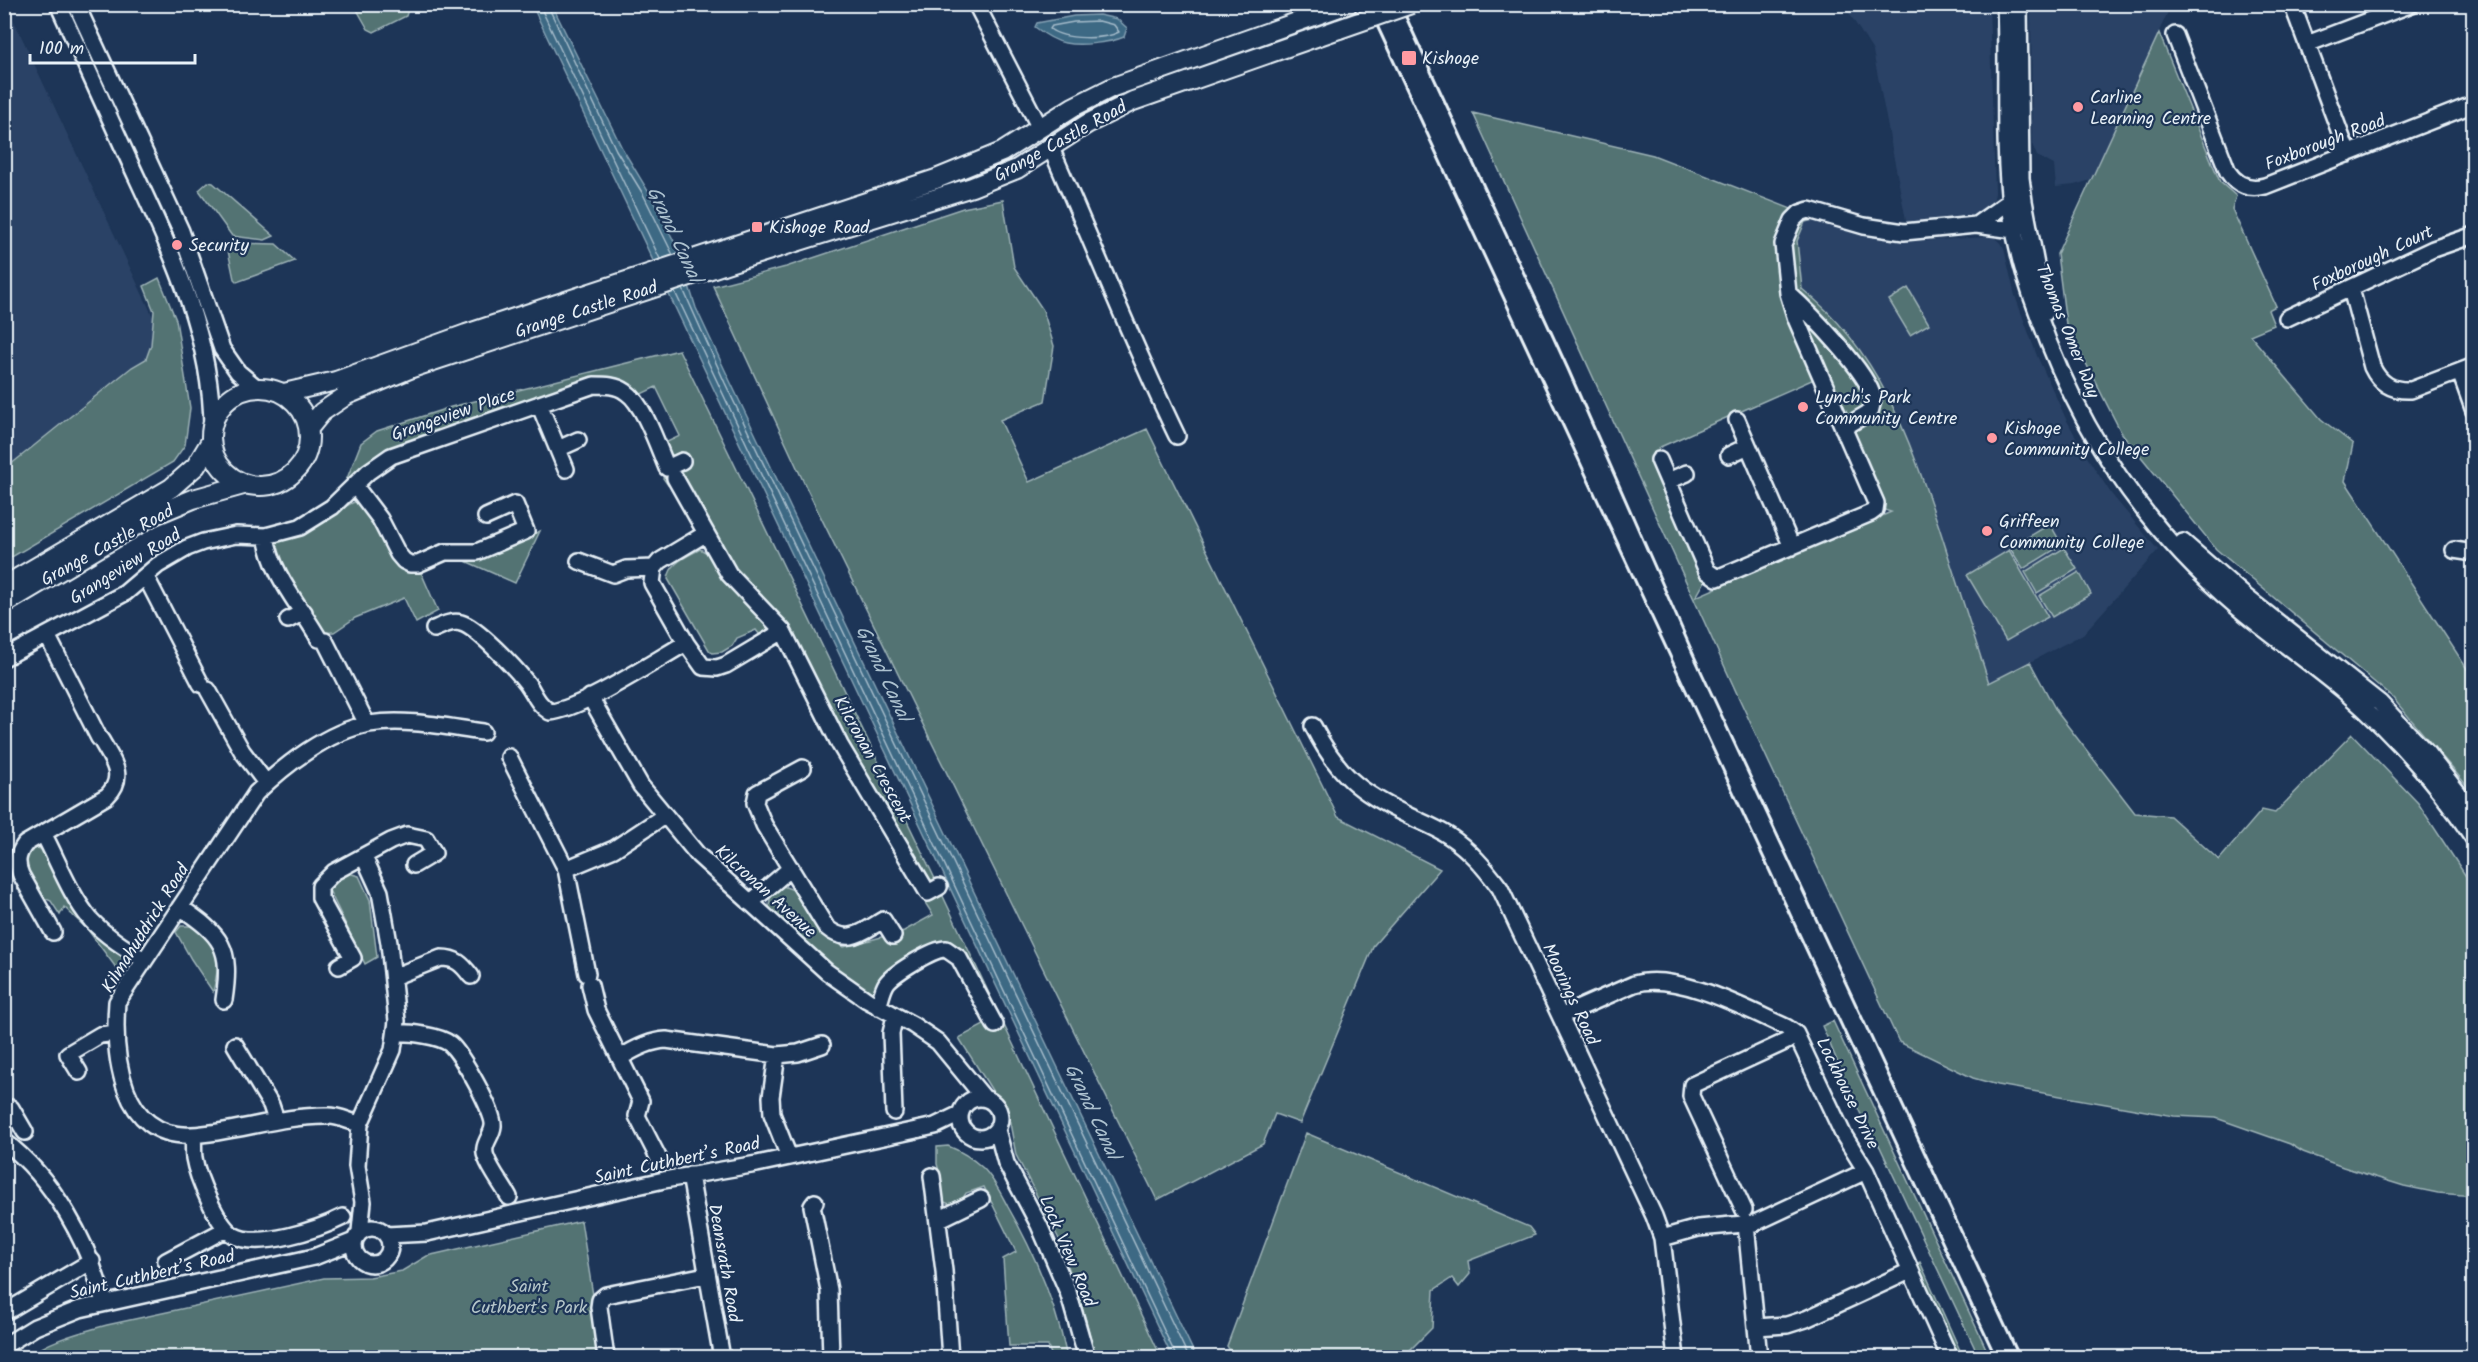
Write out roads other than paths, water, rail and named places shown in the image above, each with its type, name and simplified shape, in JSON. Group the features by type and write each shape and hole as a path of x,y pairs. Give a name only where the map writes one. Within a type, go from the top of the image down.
{"main road":[{"name":"Grange Castle Road","path":"4,603 152,516 193,499 247,484 272,485 290,477 297,471 306,456 310,441 309,428 322,412 347,395 412,368 628,288 725,256 936,179 1002,152 1073,107 1113,87 1348,4"},
{"name":"Grange Castle Road","path":"725,256 979,185 1017,169 1050,146 1133,101 1411,4"},
{"name":"Grange Castle Road","path":"4,586 171,488 196,466 212,434 218,412 236,394 256,387 284,393 336,381 466,334 628,288"},
{"path":"284,393 299,408 309,428"},
{"path":"212,434 220,465 230,476 247,484"}],"street":[{"path":"58,4 160,227 186,292 206,365 211,401 212,434"},
{"path":"76,4 185,240 222,349 238,372 256,387"},
{"path":"976,4 1040,128"},
{"name":"Thomas Omer Way","path":"2006,4 2010,201 2021,266 2058,368 2094,439 2136,501 2169,539 2220,592 2342,689 2394,737 2437,786 2474,839"},
{"name":"Thomas Omer Way","path":"2019,4 2021,178 2042,301 2065,364 2100,435 2142,496 2175,534 2220,575 2380,704 2426,752 2474,813"},
{"path":"2292,4 2348,154"},
{"path":"2307,44 2412,4"},
{"name":"Foxborough Road","path":"2175,35 2228,172 2240,185 2260,187 2474,104"},
{"path":"1050,146 1132,340 1177,436"},
{"path":"1976,225 2010,201"},
{"path":"1659,460 1711,576 1717,578 1875,510 1876,503 1796,319 1788,293 1784,244 1793,220 1800,213 1809,210 1864,226 1904,232 1976,225 2014,230 2029,219"},
{"name":"Foxborough Court","path":"2287,318 2433,249 2474,235"},
{"path":"2351,289 2377,379 2401,390 2411,390 2467,369 2474,411"},
{"path":"1788,293 1810,313 1839,346 1865,381 1873,398 1870,412 1843,428"},
{"name":"Grangeview Place","path":"337,503 368,472 391,456 594,385 610,385 625,391 641,410 667,468 682,461"},
{"name":"Grangeview Place","path":"539,404 566,469"},
{"path":"1737,420 1792,547"},
{"path":"558,449 578,440"},
{"path":"1729,455 1748,446"},
{"path":"1668,481 1687,473"},
{"name":"Kilcronan Crescent","path":"675,478 729,574 783,631 840,745 928,893 939,887"},
{"path":"354,486 380,519 398,554 410,564 418,564 445,552 477,552 526,531 515,504 486,516"},
{"name":"Grangeview Road","path":"4,658 124,593 173,555 203,542 236,535 266,536 300,527 337,503"},
{"path":"705,534 660,561 654,568 652,583 686,643 703,667 717,668 783,631"},
{"path":"266,536 268,552 277,575 322,640 367,724"},
{"path":"2454,550 2474,553"},
{"path":"579,561 613,574 626,569 654,568"},
{"path":"146,577 242,751 266,783"},
{"path":"288,620 304,612"},
{"path":"434,629 460,622 472,629 520,675 535,699 550,712 557,712 590,697 686,643"},
{"path":"46,635 116,769 117,781 114,789 107,796 25,844 19,852 17,865 21,875 52,932"},
{"name":"Kilcronan Avenue","path":"590,697 637,779 664,816 698,855 827,972 878,1007 938,1042 951,1055 960,1070 971,1116"},
{"name":"Kilmahuddrick Road","path":"360,1124 329,1116 276,1120 193,1135 178,1134 159,1128 141,1116 133,1105 121,1078 116,1033 117,1002 249,802 266,783 309,751 338,735 367,724 398,722 483,732"},
{"name":"Moorings Road","path":"1313,726 1335,765 1353,784 1395,810 1447,835 1477,858 1500,888 1644,1190 1662,1238 1676,1358"},
{"path":"509,757 566,869 596,1010 641,1101 637,1116 661,1162"},
{"path":"803,768 757,794 755,803 765,825 826,927 834,934 845,937 854,936 883,920 893,936"},
{"path":"566,869 614,849 664,816"},
{"path":"44,833 79,903 91,919 106,934 144,960"},
{"path":"339,966 353,958 320,898 320,886 334,872 407,835 426,839 434,853 414,865"},
{"path":"358,1258 354,1247 363,1202 357,1166 360,1124 393,1050 398,1021 380,892 364,857"},
{"path":"750,903 791,868"},
{"path":"180,907 207,926 221,944 226,956 228,972 224,1000"},
{"path":"878,1007 887,982 940,949 955,954 962,979 994,1025"},
{"path":"393,977 441,958 449,958 462,964 471,976"},
{"name":"Lockhouse Drive","path":"1570,1012 1634,984 1644,981 1662,981 1709,994 1786,1027 1796,1034 1843,1134 1866,1171 1950,1358"},
{"path":"894,1112 891,1033 896,1016"},
{"path":"396,1033 410,1032 444,1041 455,1050 490,1112 494,1126 485,1146 485,1155 509,1197"},
{"path":"79,1072 68,1054 100,1035 116,1033"},
{"path":"1759,1358 1745,1217 1691,1096 1692,1085 1787,1041 1796,1034"},
{"path":"620,1058 655,1041 666,1040 777,1055 798,1053 822,1045"},
{"path":"235,1045 271,1105 276,1120"},
{"path":"777,1055 771,1097 772,1114 789,1156"},
{"path":"251,1072 265,1064"},
{"name":"Lock View Road","path":"1005,1162 996,1130 1001,1118 991,1100 971,1116 1005,1162 1039,1225 1068,1292 1087,1358"},
{"path":"4,1114 11,1108 25,1132"},
{"name":"Saint Cuthbert’s Road","path":"5,1344 55,1318 104,1303 314,1257 358,1258 367,1263 376,1263 386,1257 388,1252 427,1233 690,1175 935,1126 971,1116 987,1137 996,1130"},
{"path":"193,1135 194,1157 199,1176 226,1229 234,1236 251,1240 315,1230 344,1217"},
{"path":"4,1141 24,1156 46,1182 92,1261 104,1303"},
{"path":"1662,1238 1745,1217 1763,1220 1866,1171"},
{"name":"Deansrath Road","path":"690,1175 722,1358"},
{"path":"932,1176 944,1270 950,1358"},
{"path":"938,1220 981,1199"},
{"path":"363,1202 390,1247 388,1252"},
{"path":"814,1202 812,1206 829,1290 831,1358"},
{"path":"166,1261 226,1229"},
{"name":"Saint Cuthbert’s Road","path":"314,1257 357,1236 381,1232 427,1233"},
{"path":"4,1308 9,1310 92,1261"},
{"path":"1756,1327 1786,1325 1806,1319 1910,1270"},
{"path":"606,1358 599,1307 600,1300 606,1295 706,1275"}],"water":[{"path":"532,5 552,5 622,148 648,191 676,245 696,308 730,381 1196,1357 1172,1357"},
{"path":"1099,15 1117,19 1127,28 1124,37 1103,42 1071,44 1053,39 1035,27 1037,23 1074,16"}],"railway":[{"path":"1367,4 1996,1358"},
{"path":"1400,4 1568,369 1694,656 2020,1358"}],"place":[{"name":"Kishoge","path":"1409,58"},
{"name":"Carline Learning Centre","path":"2078,107"},
{"name":"Kishoge Road","path":"757,227"},
{"name":"Security","path":"177,245"},
{"name":"Lynch's Park Community Centre","path":"1803,407"},
{"name":"Kishoge Community College","path":"1992,438"},
{"name":"Griffeen Community College","path":"1987,531"}],"water label":[{"name":"Grand Canal","path":"675,234"},
{"name":"Grand Canal","path":"884,673"},
{"name":"Grand Canal","path":"1093,1111"}],"park label":[{"name":"Saint Cuthbert's Park","path":"529,1296"}]}
